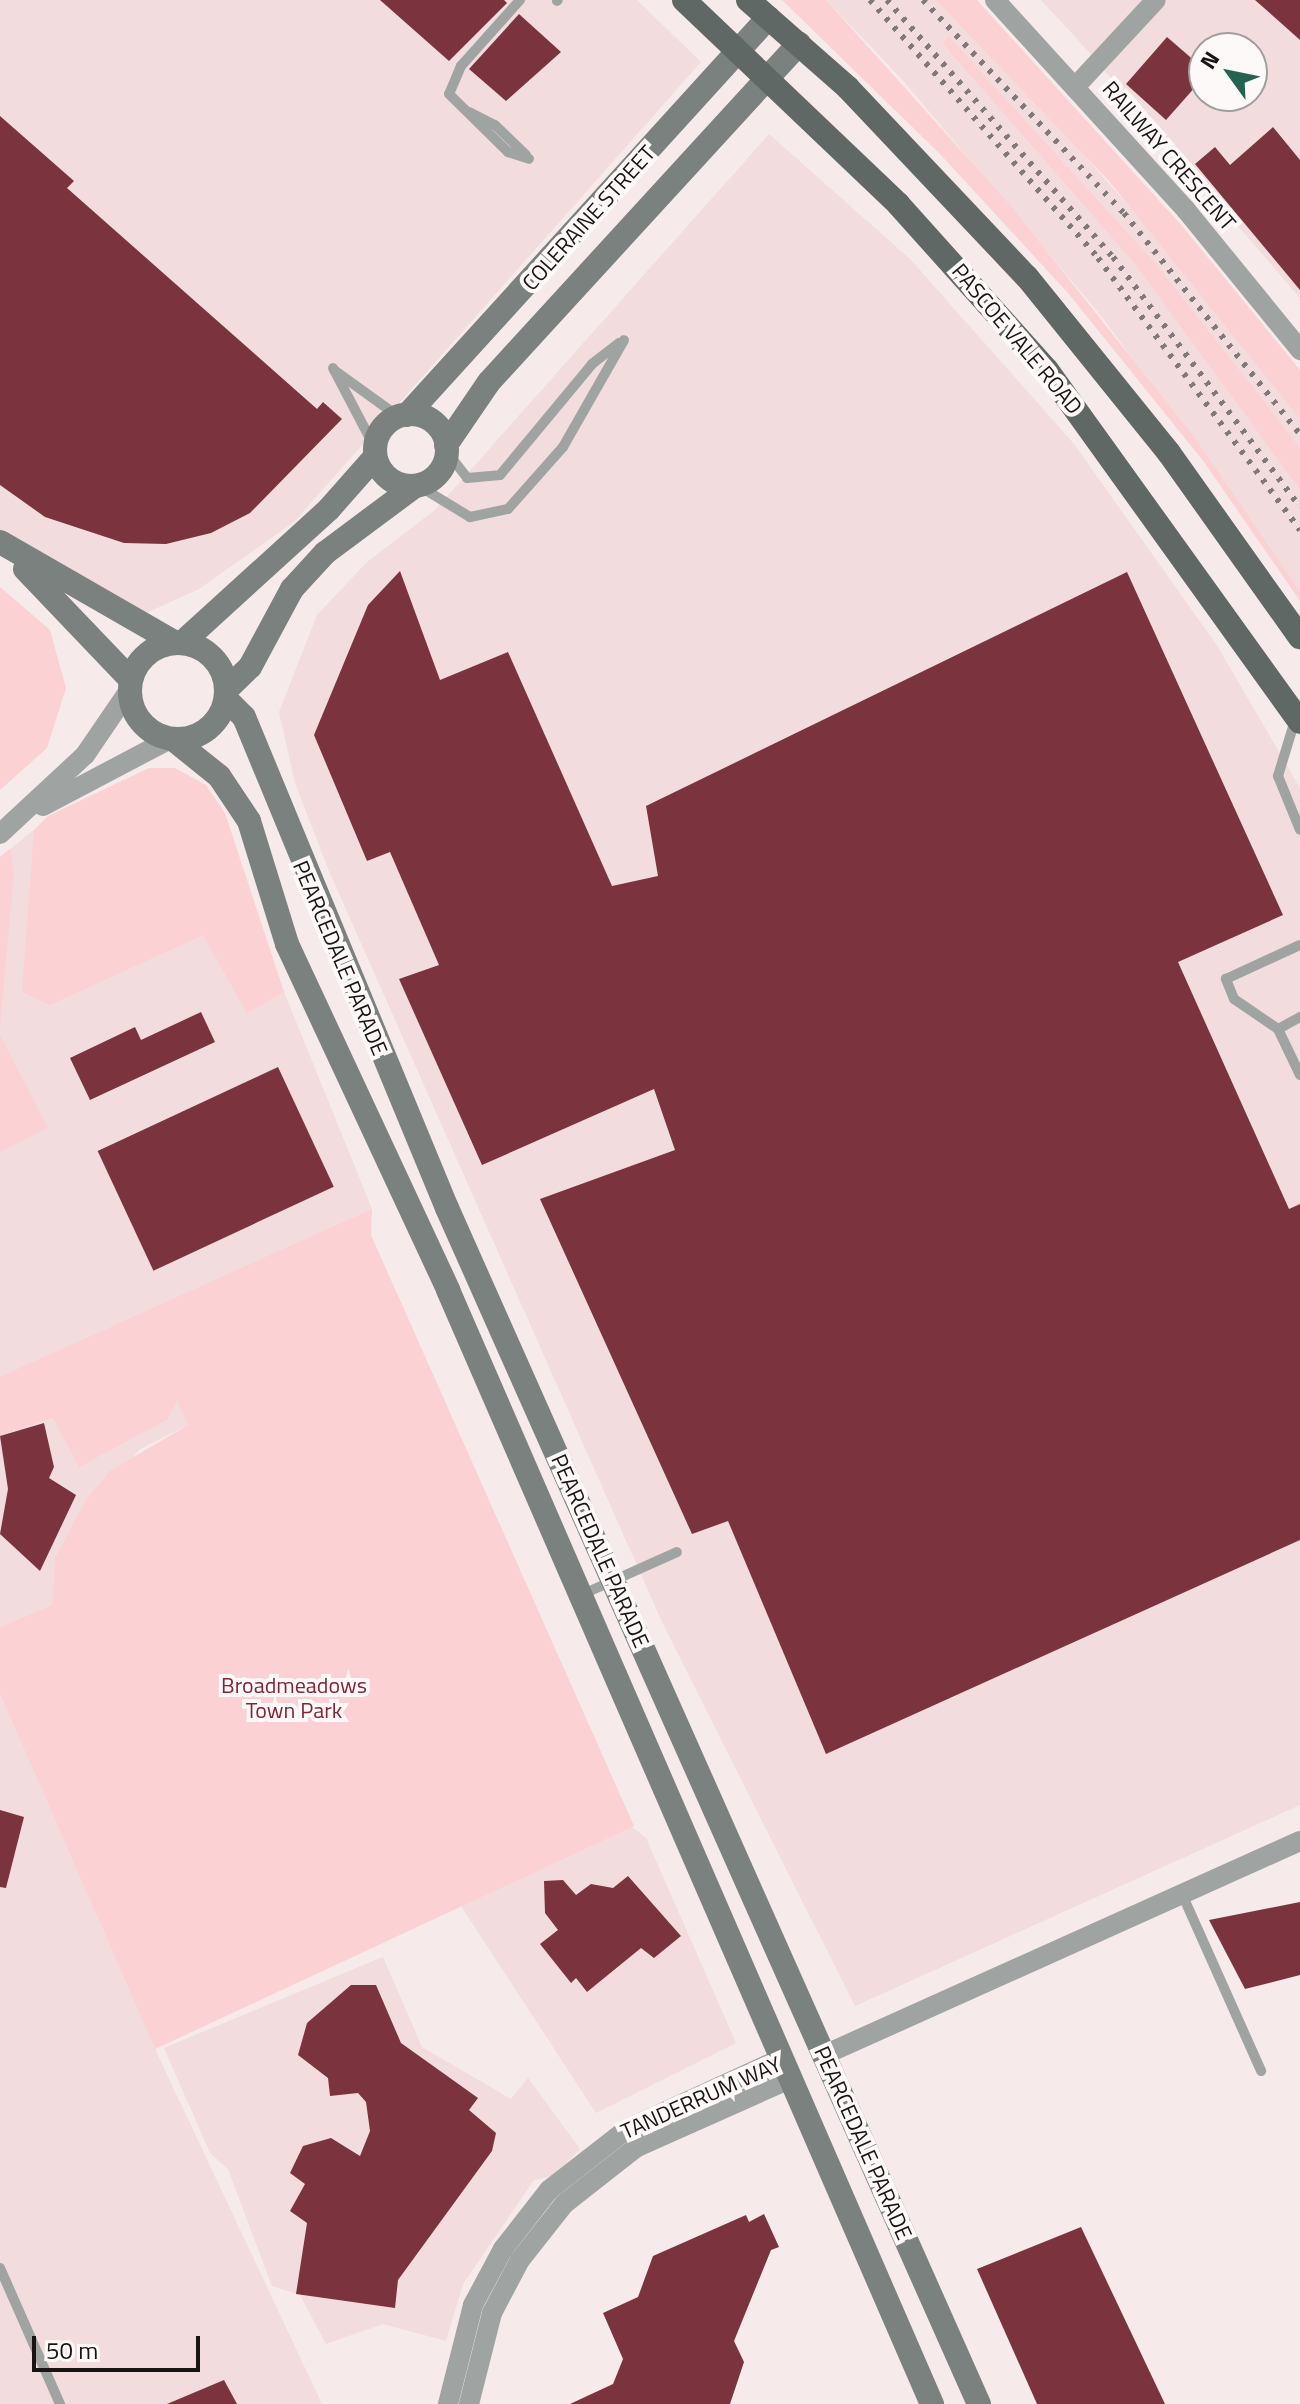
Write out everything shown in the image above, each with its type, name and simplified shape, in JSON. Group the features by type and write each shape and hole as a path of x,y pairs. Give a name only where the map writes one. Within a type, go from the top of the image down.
{"main road":[{"name":"PASCOE VALE ROAD","path":"684,0 769,76 898,204 1047,370 1298,719"},
{"name":"PASCOE VALE ROAD","path":"748,0 908,148 1086,346 1300,637"}],"street":[{"name":"RAILWAY CRESCENT","path":"995,0 1076,86 1300,350"},
{"path":"1076,86 1156,0"},
{"name":"COLERAINE STREET","path":"403,416 768,18"},
{"name":"COLERAINE STREET","path":"447,448 489,382 799,44"},
{"path":"0,834 24,816 102,735 146,654 178,642 329,509 375,452 382,429 403,416 437,425 447,448 441,469 325,553 292,589 250,667 227,694 206,731 172,740 24,816"},
{"path":"375,452 394,482 417,486"},
{"path":"0,542 178,642 214,657 227,694"},
{"path":"0,548 130,685 141,722 172,740"},
{"name":"PEARCEDALE PARADE","path":"227,694 244,717 348,979 979,2404"},
{"name":"PEARCEDALE PARADE","path":"172,740 219,776 249,821 287,944 448,1290 932,2404"},
{"name":"TANDERRUM WAY","path":"448,2404 473,2305 503,2249 549,2190 627,2129 824,2055 1300,1841"},
{"name":"TANDERRUM WAY","path":"469,2404 492,2313 520,2260 564,2204 637,2147 785,2069"}],"lane":[{"path":"520,0 450,83 457,105 508,152 529,159"},
{"path":"417,486 473,518 508,509 563,447 624,340 592,364 500,475 467,478 447,448"},
{"path":"375,452 333,368 403,416"},
{"path":"1298,719 1278,776 1300,830"},
{"path":"1300,945 1226,979 1234,999 1278,1029 1300,1075"},
{"path":"1278,1029 1300,1017"},
{"path":"580,1595 677,1552"},
{"path":"1181,1893 1261,2071"},
{"path":"0,2268 60,2404"}],"shaded area":[{"path":"0,0 637,0 701,62 294,522 199,589 122,624 0,548"},
{"path":"826,0 936,0 1050,116 1190,276 1300,419 1300,448 1158,266 947,36 942,43 1133,262 1300,490 1300,592 1103,318 900,77"},
{"path":"1041,0 1300,0 1300,298 1079,41"},
{"path":"769,134 910,259 1074,444 1218,647 1300,788 1300,1805 855,2006 663,1624 329,871 295,783 279,712 317,615 367,562 435,510"},
{"path":"101,798 233,866 372,1209 144,1317 188,1425 140,1449 71,1530 55,1558 52,1605 0,1627 0,857 34,830"},
{"path":"0,1694 155,2049 322,2404 0,2404"},
{"path":"628,1824 646,1838 736,2043 596,2113 461,1906"},
{"path":"383,1957 422,2047 511,2099 528,2078 580,2149 554,2176 534,2180 463,2284 446,2341 383,2324 326,2344 300,2295 272,2286 228,2169 210,2153 164,2048"}],"green space":[{"path":"782,0 826,0 1010,205 1195,438 1300,592 1300,601 1204,462 1068,293 940,154"},
{"path":"936,0 977,0 1183,227 1300,370 1300,419 1109,181"},
{"path":"948,36 1158,266 1281,423 1300,448 1300,490 1133,262 942,43"},
{"path":"0,587 50,630 66,688 47,748 0,790"},
{"path":"149,768 175,768 206,785 225,813 284,992 247,1013 203,935 50,1005 22,992 34,830 48,816"},
{"path":"10,849 14,873 0,1026 0,857"},
{"path":"0,1035 48,1128 0,1152"},
{"name":"Broadmeadows Town Park","path":"372,1209 371,1235 634,1826 155,2049 0,1694 0,1627 52,1605 55,1558 86,1500 110,1471 188,1425 177,1400 168,1419 79,1467 53,1418 0,1435 0,1377"}],"building":[{"path":"380,0 504,0 507,3 449,61"},
{"path":"1255,0 1300,0 1300,40"},
{"path":"519,14 561,52 506,101 469,69"},
{"path":"1167,37 1188,55 1188,95 1166,120 1126,84"},
{"path":"0,116 74,181 67,188 317,409 323,402 342,419 250,513 211,533 166,544 124,543 45,517 0,485"},
{"path":"1273,127 1300,160 1300,290 1195,164 1215,147 1230,165"},
{"path":"400,571 440,680 508,652 612,886 658,876 646,806 1127,572 1283,915 1178,962 1289,1209 1300,1204 1300,1540 826,1754 728,1521 692,1534 540,1199 675,1150 654,1089 482,1165 399,979 439,965 390,852 367,861 314,735 368,605"},
{"path":"201,1012 215,1042 90,1100 70,1058 135,1027 141,1040"},
{"path":"278,1067 334,1187 153,1271 98,1151"},
{"path":"44,1423 54,1467 49,1478 76,1495 40,1571 0,1534 8,1489 0,1436"},
{"path":"0,1810 24,1817 6,1888 0,1887"},
{"path":"628,1876 681,1936 654,1958 641,1948 587,1992 576,1978 571,1983 540,1944 558,1930 545,1913 544,1881 563,1880 576,1895 591,1884 613,1888"},
{"path":"1300,1902 1300,1975 1245,1989 1209,1920"},
{"path":"351,1985 376,1985 401,2043 478,2098 469,2110 496,2133 492,2151 398,2280 395,2308 296,2294 307,2223 290,2211 305,2184 290,2173 303,2146 331,2138 360,2156 370,2131 366,2102 358,2093 330,2096 328,2078 298,2055 307,2023"},
{"path":"764,2214 779,2247 771,2250 734,2341 744,2362 730,2404 570,2404 613,2384 623,2359 603,2313 638,2297 653,2256 746,2215 749,2222"},
{"path":"1081,2227 1165,2404 1037,2404 977,2269"},
{"path":"224,2380 237,2404 167,2404"}],"railway":[{"path":"870,0 1098,258 1300,530"},
{"path":"887,0 1113,257 1300,507"},
{"path":"923,0 1124,213 1300,434"}]}
